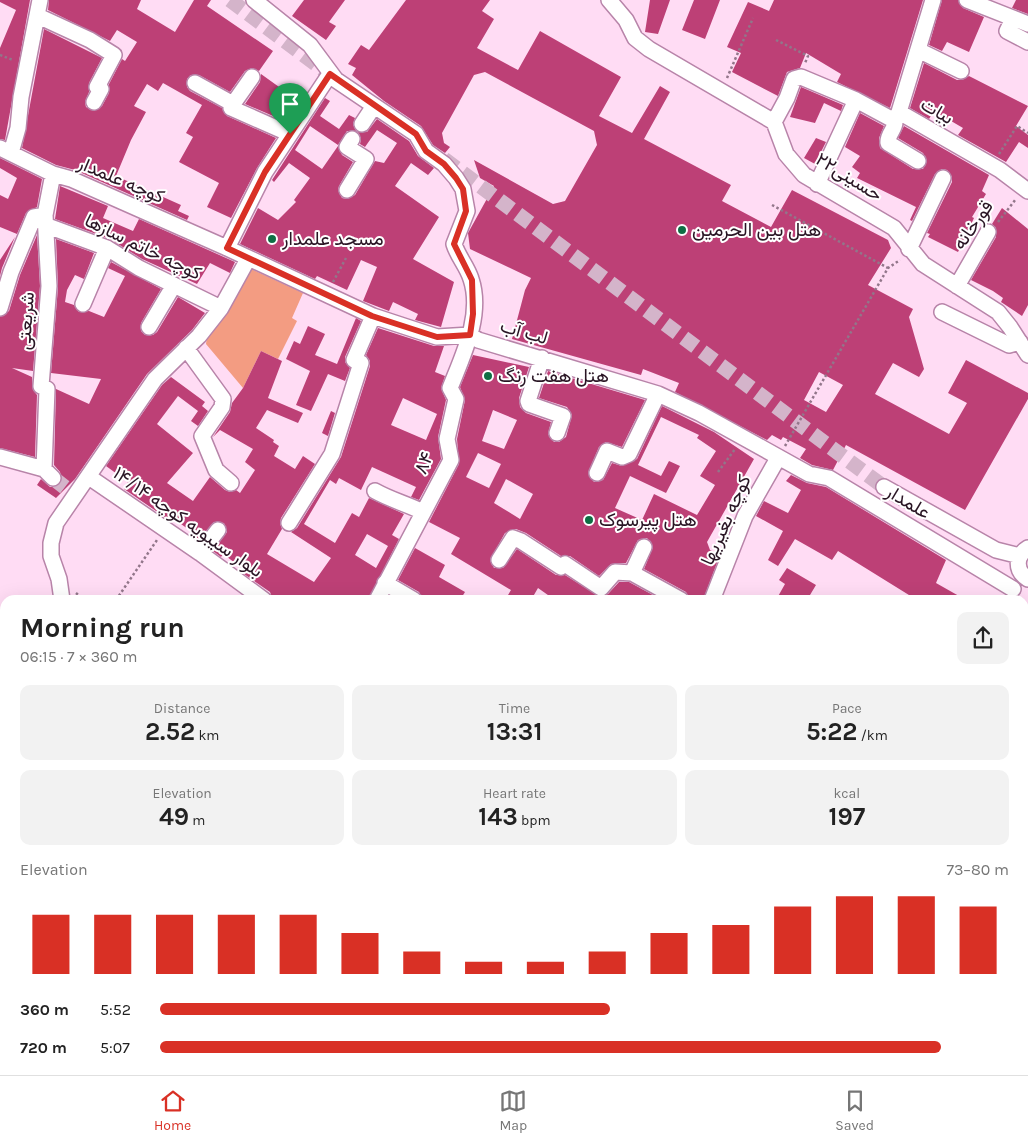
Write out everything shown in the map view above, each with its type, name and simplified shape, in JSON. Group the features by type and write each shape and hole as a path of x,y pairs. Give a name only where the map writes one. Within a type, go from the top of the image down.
{"street":[{"path":"6,151 18,128 26,66 40,0"},
{"name":"۸۴","path":"254,0 310,45 330,74 416,134 426,151 444,164 463,189 466,211 454,244 472,280 473,314 470,335 450,388 456,399 447,439 451,460 379,595"},
{"path":"609,0 626,20 635,38 649,49 774,122 787,98 794,79 801,77 897,117 888,143 918,161"},
{"path":"625,0 626,20"},
{"name":"بیات","path":"933,0 897,117 996,168 1026,190"},
{"path":"967,0 1028,24"},
{"path":"38,16 90,40 114,55 97,87 101,89 94,102"},
{"path":"1013,19 1007,31 1028,42"},
{"path":"918,50 961,71"},
{"path":"227,248 265,172 330,74"},
{"path":"252,77 232,108 290,134"},
{"path":"195,84 233,104"},
{"path":"817,184 856,100"},
{"path":"362,124 374,106"},
{"name":"حسینی۲۲","path":"774,122 786,154 804,175 894,228 923,264 998,312 1026,350"},
{"path":"347,190 366,159 347,147 352,139"},
{"name":"کوچه علمدار","path":"6,151 53,174 72,179 227,248"},
{"name":"شریعتی","path":"0,456 49,473 47,389 41,386 49,286 45,220 53,174"},
{"path":"911,251 944,178"},
{"path":"0,308 11,272 34,217 45,220"},
{"name":"کوچه خاتم سازها","path":"45,220 107,248 139,268 221,308"},
{"name":"قورخانه","path":"957,286 988,232"},
{"path":"82,304 107,248"},
{"name":"لب آب","path":"227,248 372,316 437,337 470,335 478,340 658,394 699,413 778,458"},
{"path":"61,595 59,580 51,556 51,543 56,523 71,492 89,477 156,379 221,308 248,259"},
{"path":"149,327 174,285"},
{"path":"942,312 1009,345 1026,350"},
{"path":"289,523 332,454 361,363 354,360 372,316"},
{"path":"186,348 223,399 222,407 202,436 216,470 232,483"},
{"path":"542,358 528,401 529,404 563,416 557,433"},
{"path":"597,473 607,451 622,457 629,454 658,394"},
{"name":"علمدار","path":"778,458 814,476 829,478 1011,595"},
{"name":"کوچه بغیریها","path":"717,595 745,516 778,458"},
{"name":"بلوار سیبویه کوچه ۱۴/۱۴","path":"89,477 200,553 257,595"},
{"path":"884,487 996,550 1024,552 1018,569 1025,577 1011,595"},
{"path":"375,491 398,503 408,505 423,512"},
{"path":"200,553 218,530"},
{"path":"499,560 513,538 521,541 561,567 564,564 602,588 615,572 632,573 672,595"},
{"path":"632,573 644,548"},
{"path":"385,583 405,595"}],"path":[{"path":"721,91 753,18"},
{"path":"776,40 808,56 801,77"},
{"path":"996,168 1017,126 1028,133"},
{"name":"قورخانه","path":"988,232 1026,190"},
{"path":"772,205 888,268"},
{"path":"778,458 888,268 911,251"},
{"path":"327,294 346,258"},
{"path":"718,472 743,438"},
{"path":"119,595 165,529"}],"shaded area":[{"path":"249,268 303,293 292,318 297,321 278,359 261,351 243,388 206,344 207,336"}],"building":[{"path":"0,0 30,0 5,140 0,139 0,48 16,10 0,2"},
{"path":"49,0 141,0 137,9 175,32 194,0 211,0 207,6 273,51 259,71 252,68 245,71 230,92 199,75 191,75 187,79 187,87 190,91 222,108 227,116 276,138 257,168 231,218 207,207 219,183 179,162 193,137 186,133 202,105 163,83 158,91 147,84 134,106 146,112 131,140 116,176 181,205 178,211 189,216 187,220 75,170 56,165 22,148 44,29 102,58 89,83 89,92 85,102 86,107 94,111 102,106 109,93 109,84 122,59 125,61 137,42 117,30 110,41 48,10"},
{"path":"304,0 345,0 329,22 336,26 326,40 292,16"},
{"path":"406,0 490,0 482,11 494,19 477,48 518,70 540,31 621,77 599,116 632,133 660,86 670,92 644,139 731,185 722,201 771,227 792,190 888,240 891,248 868,285 913,309 909,317 924,369 919,377 893,363 875,394 949,434 967,403 948,393 966,360 1028,393 1028,399 965,510 846,445 833,470 812,465 800,458 806,449 783,437 781,440 772,435 767,440 675,392 679,383 643,369 641,375 512,339 525,290 531,278 470,249 468,233 494,186 480,178 474,160 553,204 565,201 597,145 594,131 485,72 474,75 442,133 444,143 450,147 445,153 433,145 421,126 384,101 352,75 356,68 348,64 361,45 369,50","holes":["819,372 843,385 826,412 804,400"]},
{"path":"650,0 670,0 658,34 645,32"},
{"path":"694,0 720,0 705,39 682,30"},
{"path":"774,0 923,0 890,108 837,82 841,74 806,53 800,68 787,72 778,96 732,72 741,53 727,47 748,2 769,11"},
{"path":"942,0 958,0 963,8 984,17 969,52 947,42 942,51 929,45"},
{"path":"1016,0 1028,0 1028,14 1012,8"},
{"path":"924,63 957,80 962,80 969,76 1028,106 1016,126 1028,135 1028,148 1019,142 1006,162 958,135 963,128 934,111 929,119 910,108"},
{"path":"261,74 300,102 287,122 245,104 260,82"},
{"path":"801,87 843,105 841,111 824,103 815,123 790,117"},
{"path":"325,98 330,101 320,116 339,129 349,115 355,118 353,124 356,131 347,131 338,145 310,126 295,150 322,169 338,146 342,155 353,162 339,186 338,190 342,198 347,199 355,195 375,161 384,163 397,143 377,130 365,147 360,144 361,139 358,132 367,132 377,119 409,141 418,156 434,168 428,175 411,163 395,186 439,217 413,259 454,282 441,327 415,320 418,314 393,302 389,311 363,301 377,267 361,260 347,290 317,276 315,279 240,244 258,208 278,220 296,202 294,200 310,178 289,163 274,182 272,180"},
{"path":"860,113 884,126 879,138 880,148 913,169 923,169 927,161 923,153 898,138 904,126 989,175 982,191 986,194 972,217 974,218 958,252 928,237 930,234 927,233 952,182 952,177 947,170 942,169 935,174 912,221 910,220 916,207 857,178 860,173 852,167 860,156 845,147"},
{"path":"816,138 826,142 815,164 804,158"},
{"path":"0,158 42,179 37,207 26,213 17,234 0,227 0,195 8,199 17,178 0,168"},
{"path":"60,186 108,206 103,218 133,231 139,219 235,262 230,273 210,263 197,284 142,259 110,239 55,219"},
{"path":"1002,208 1028,229 1028,305 1022,316 1001,302 1003,298 971,280 996,237 996,228 992,224"},
{"path":"37,235 40,286 33,371 12,368 32,377 33,390 37,395 35,457 0,448 0,317 9,311 20,275"},
{"path":"15,237 2,268 0,276 0,260"},
{"path":"56,239 94,253 84,279 75,275 67,290 65,302 74,305 79,312 89,311 104,317 125,276 108,268 111,262 161,289 141,323 141,331 145,335 153,335 157,332 178,297 205,313 192,330 147,374 75,479 56,498 37,485 41,479 50,487 55,487 62,480 60,472 54,465 56,389 89,404 101,379 51,373 58,287"},
{"path":"356,318 361,321 345,357 345,362 350,368 345,381 328,374 311,411 296,405 310,371 286,359 294,341 300,344 308,326 325,334 315,355 337,364"},
{"path":"378,328 434,346 444,346 435,372 445,376 441,388 446,400 438,437 441,459 419,500 411,497 416,487 372,467 361,490 339,478 336,484 330,480 304,524 335,543 352,513 359,517 369,498 404,514 392,535 399,539 371,595 271,595 270,592 244,574 246,571 223,554 221,557 213,551 227,532 224,523 214,522 198,540 194,536 195,534 174,519 172,522 124,489 128,482 106,466 162,385 171,377 205,402 202,406 208,411 198,426 191,421 198,411 178,396 157,424 193,453 167,483 193,501 210,477 225,490 230,492 236,490 240,493 255,470 245,462 253,449 220,430 213,437 230,412 232,403 243,388 261,351 282,361 268,398 303,413 298,423 267,410 256,428 274,440 273,442 279,446 274,456 295,469 303,456 315,464 281,518 282,529 267,554 314,582 331,558 291,532 297,528 341,457 370,361 366,355","holes":["403,398 437,414 426,440 391,425","367,534 388,546 376,568 355,555"]},
{"path":"473,355 529,367 519,398 520,407 526,413 551,422 548,434 554,442 559,442 566,437 572,415 567,407 539,398 548,371 645,400 622,447 606,442 599,447 588,473 594,482 603,480 612,463 622,466 637,459 662,406 714,432 754,459 707,542 710,550 720,555 705,595 688,595 686,592 644,569 653,547 647,538 638,540 626,563 611,564 599,576 570,556 561,556 526,533 516,529 505,533 490,560 494,568 503,568 517,549 556,575 565,575 597,595 548,595 538,588 534,595 508,595 511,590 451,554 460,538 429,522 459,464 457,439 465,400 460,387","holes":["493,410 517,420 504,449 482,441","661,417 699,435 697,438 716,451 700,476 715,485 697,515 654,494 642,520 615,508 630,476 666,493 680,466 669,461 661,476 638,465","478,453 501,464 489,488 466,477","506,479 533,494 520,519 494,503"]},
{"path":"331,411 335,413 328,436 322,433"},
{"path":"791,475 807,483 826,487 946,560 936,583 957,595 909,595 838,551 832,560 795,539 778,566 768,560 783,531 756,516 764,501 788,513 801,490 786,481"},
{"path":"415,548 445,565 439,577 465,592 463,595 420,595 419,592 398,580"},
{"path":"787,568 816,585 810,595 779,595 785,584 779,580"},
{"path":"619,582 629,582 653,595 605,595"}],"tunnel":[{"path":"230,0 329,74"},
{"path":"444,159 884,487"},
{"path":"53,478 67,489"}],"place":[{"name":"هتل بین‌ الحرمین","path":"682,230"},
{"name":"مسجد علمدار","path":"272,239"},
{"name":"هتل هفت رنگ","path":"488,376"},
{"name":"هتل پیرسوک","path":"589,520"}],"route":[{"path":"330,74 416,134 426,151 444,164 463,189 466,200 464,221 454,244 472,280 473,314 470,335 437,337 372,316 227,248 265,172 290,134 330,74"}]}
